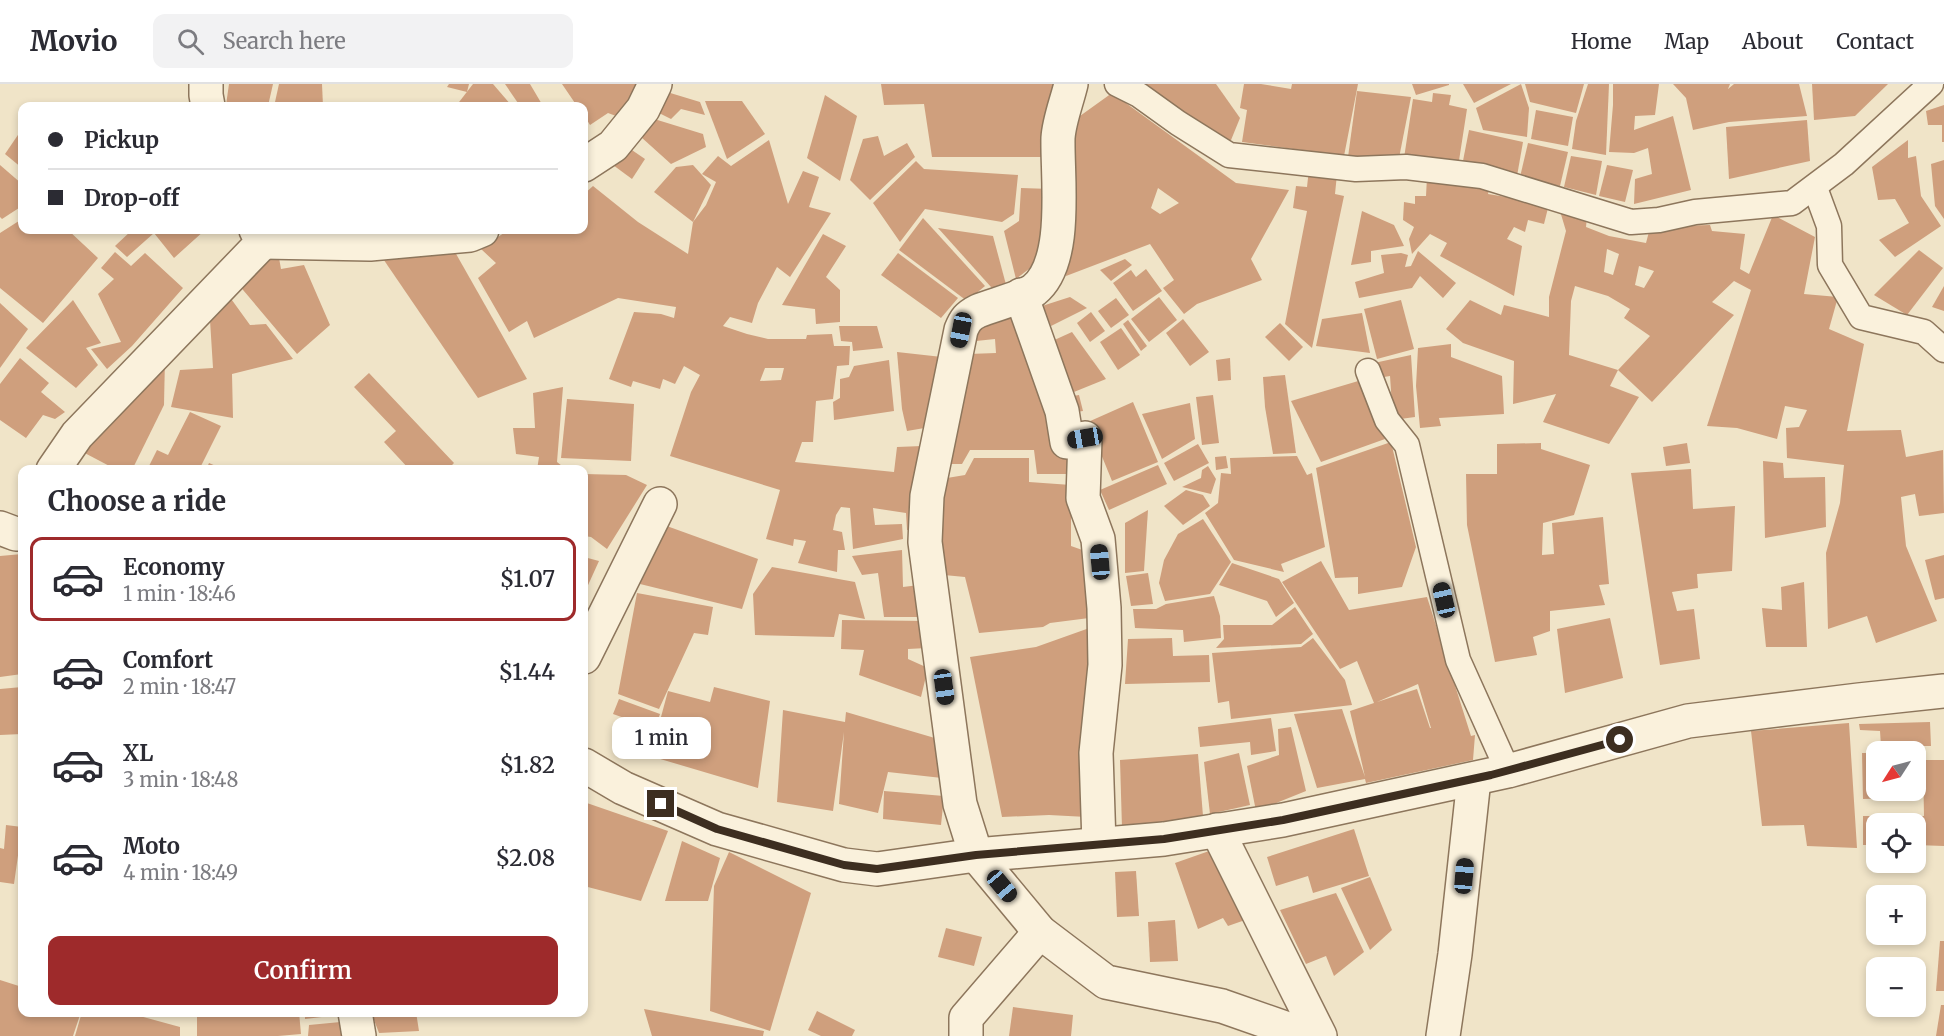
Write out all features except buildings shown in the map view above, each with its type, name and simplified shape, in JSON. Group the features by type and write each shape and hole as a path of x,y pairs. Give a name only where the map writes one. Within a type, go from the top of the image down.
{"street":[{"path":"206,84 207,102"},
{"path":"588,162 613,146 643,109 655,84"},
{"path":"1071,84 1058,135 1060,193 1054,255 1046,277 1033,291 978,310 965,320 927,496 925,542 960,804 976,855 1040,932 1106,982 1222,1006 1308,1036"},
{"path":"56,465 77,435 260,236 370,244 472,234"},
{"path":"1021,295 1062,411 1067,442 1085,438 1083,498 1098,539 1104,608 1105,665 1096,753 1100,844"},
{"path":"588,649 660,504"},
{"path":"588,767 623,788 717,829 844,865 877,869 976,855 1164,839 1283,820 1508,771 1688,721 1944,692"},
{"path":"1443,1036 1457,943 1473,779"},
{"path":"1217,830 1320,1036"},
{"path":"966,1036 966,1018 1040,932"},
{"path":"357,1017 359,1036"}],"lane":[{"path":"1117,84 1139,95 1229,155 1356,170 1406,167 1482,176 1631,222 1659,220 1695,212 1792,203 1815,188 1844,164 1931,84"},
{"path":"1815,188 1829,226 1830,265 1861,317 1924,332 1944,350"},
{"path":"1368,371 1387,420 1407,446 1458,660 1508,771"}],"route":[{"path":"661,804 717,829 844,865 877,869 976,855 1164,839 1283,820 1508,771 1620,740"}]}
